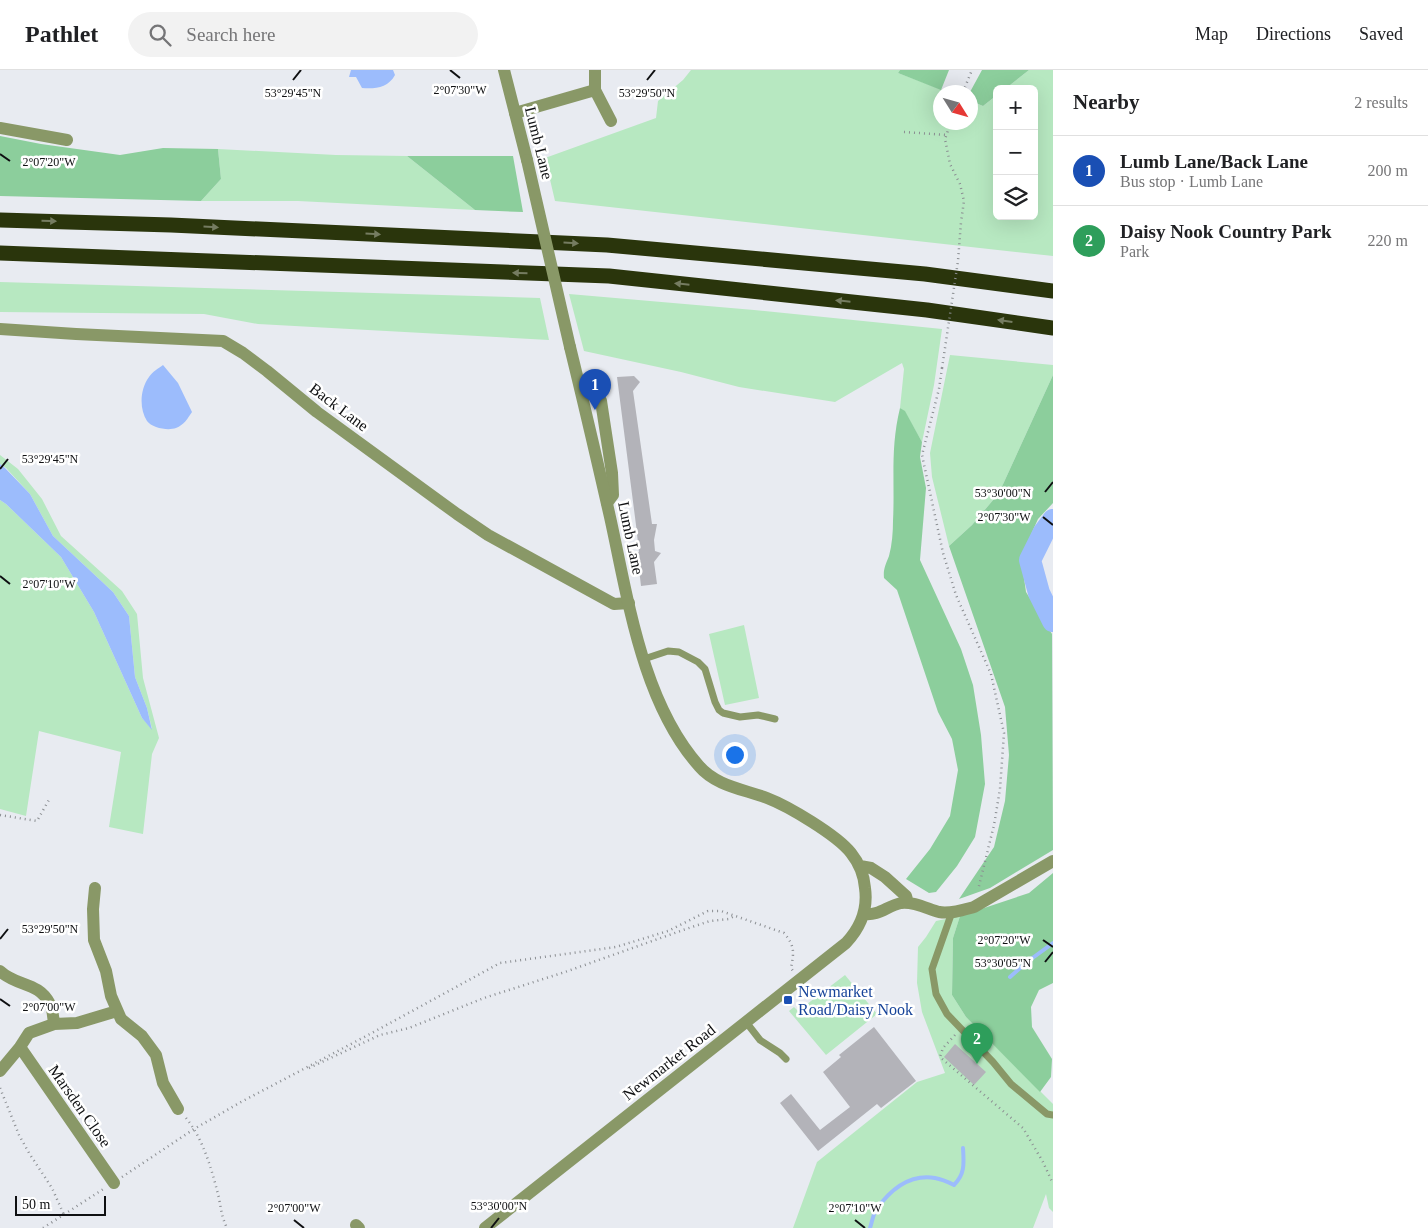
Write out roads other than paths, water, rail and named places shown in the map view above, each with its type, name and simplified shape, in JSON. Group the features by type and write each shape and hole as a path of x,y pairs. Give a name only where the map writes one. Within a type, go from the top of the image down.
{"highway":[{"path":"0,220 171,225 607,245 925,274 1053,292"},
{"path":"0,253 609,276 927,310 1053,328"}],"street":[{"name":"Lumb Lane","path":"504,70 527,160 629,602 644,659 662,710 704,772 723,783 768,798 797,813 850,851 860,866 864,880 866,890 864,914"},
{"path":"594,70 595,90 611,121"},
{"path":"515,113 595,90"},
{"path":"0,128 67,140"},
{"name":"Back Lane","path":"0,328 76,334 223,341 243,353 318,412 488,535 614,604 629,602"},
{"path":"864,914 873,915 901,903 908,903 939,912 952,912 974,907 1053,861"},
{"path":"860,866 871,868 885,877 906,896 908,903"},
{"path":"95,888 93,909 94,940 106,972 111,996 121,1019 142,1036 156,1055 163,1082 178,1109"},
{"name":"Newmarket Road","path":"485,1228 846,943 857,929 864,914"},
{"path":"0,971 8,979 38,989 50,1004 54,1024"},
{"path":"0,1071 29,1033 54,1024 77,1023 118,1011"},
{"name":"Marsden Close","path":"20,1047 114,1183"}],"lane":[{"path":"644,659 668,651 679,652 698,662 705,669 715,702 723,713 740,717 758,715 775,719"},
{"path":"952,912 932,970 936,994 947,1014 993,1062 1011,1084 1047,1114 1053,1115"},
{"path":"746,1022 760,1040 786,1059"}],"water":[{"path":"351,70 393,70 395,75 389,83 381,87 362,88 356,77 349,77"},
{"path":"163,365 178,383 192,412 184,423 173,429 160,428 149,423 144,416 142,405 142,393 146,382 152,373"},
{"path":"0,464 30,494 53,536 113,592 129,616 135,677 147,708 152,730 142,718 94,612 61,557 0,500"}],"waterway":[{"path":"1053,520 1044,532 1030,560 1039,593 1053,621"},
{"path":"1010,977 1053,943"},
{"path":"870,1228 876,1210 901,1185 917,1178 926,1177 940,1179 954,1185 958,1181 963,1168 963,1148"}],"place":[{"name":"Lumb Lane/Back Lane","path":"595,410"},
{"name":"Newmarket Road/Daisy Nook","path":"788,1000"},
{"name":"Daisy Nook Country Park","path":"977,1064"}]}
